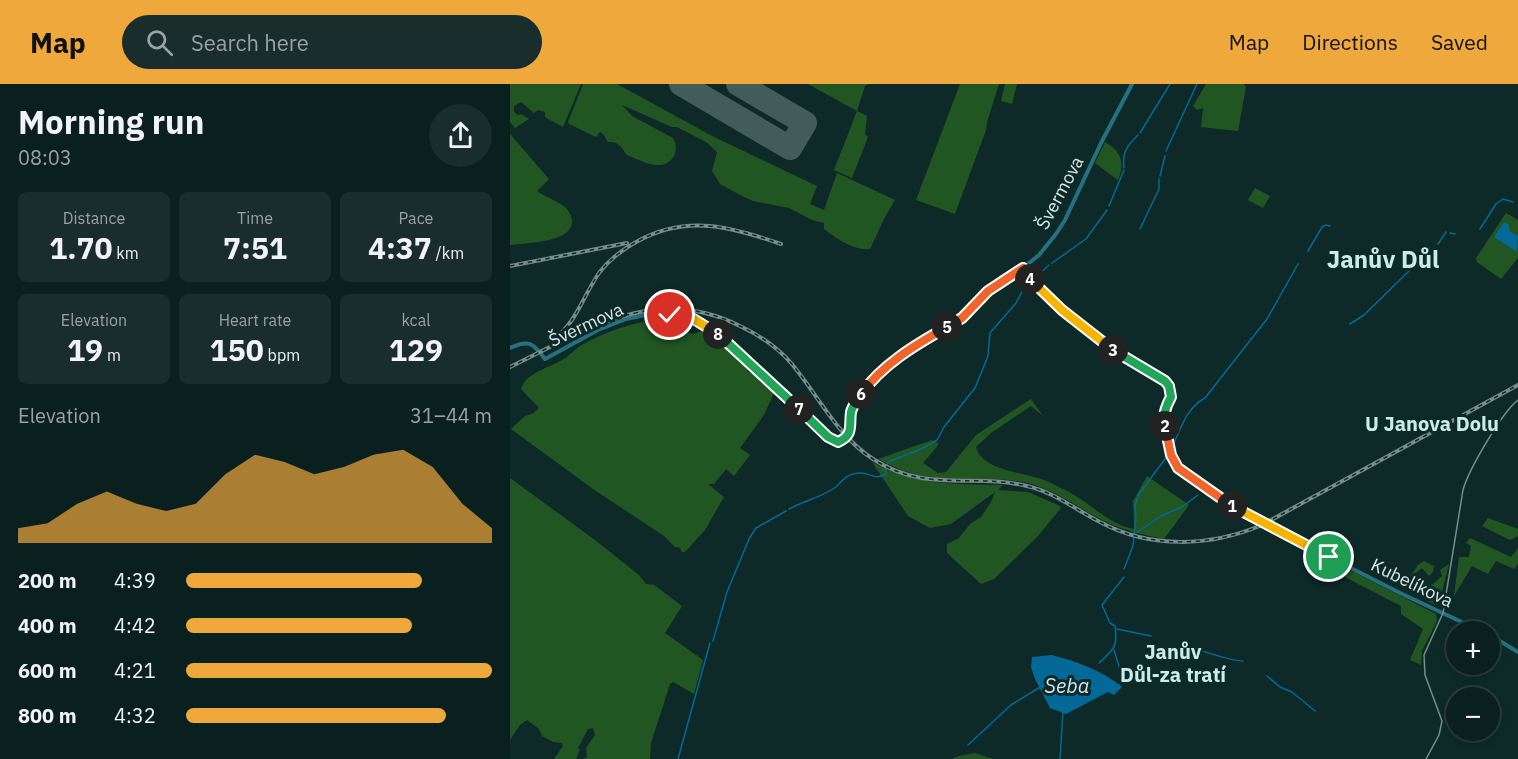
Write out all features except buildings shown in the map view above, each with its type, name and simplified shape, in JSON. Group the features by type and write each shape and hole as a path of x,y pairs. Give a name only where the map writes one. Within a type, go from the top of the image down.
{"street":[{"name":"Švermova","path":"510,348 521,343 528,343 536,347 545,359 598,330 626,319 650,314 692,318 716,332 828,437 838,442 851,432 852,409 855,403 885,367 924,340 962,318 988,291 1039,255 1061,227 1132,84"},
{"name":"Kubelíkova","path":"1023,268 1034,284 1106,346 1165,381 1169,386 1171,397 1166,406 1164,421 1174,462 1184,472 1220,498 1257,519 1382,584 1461,621"},
{"path":"1500,641 1518,652"}],"green space":[{"path":"510,84 581,84 563,127 545,117 545,112 538,110 534,113 521,102 514,106 514,112 529,119 515,128 510,122"},
{"path":"583,84 617,84 714,137 817,186 810,204 824,210 837,173 895,200 870,249 852,246 824,229 824,223 812,220 789,208 753,201 720,184 712,171 717,152 706,142 677,127 672,127 622,105 632,116 673,138 676,147 674,156 664,164 658,165 627,155 615,142 608,142 600,132 596,137 569,124"},
{"path":"808,84 868,84 865,86 857,111"},
{"path":"960,84 999,84 986,130 955,214 916,200"},
{"path":"1005,84 1017,84 1012,104 1001,101"},
{"path":"1206,84 1244,84 1246,87 1238,131 1201,127 1203,108 1197,110 1193,106"},
{"path":"857,111 867,116 865,134 868,137 852,178 834,170"},
{"path":"510,134 549,179 537,191 569,212 572,221 570,228 557,238 510,245"},
{"path":"1105,142 1121,158 1118,180 1095,163"},
{"path":"1255,188 1270,196 1263,208 1248,200"},
{"path":"1506,213 1518,220 1518,258 1501,279 1477,262 1476,258"},
{"path":"659,319 684,323 684,330 693,334 702,331 710,333 745,365 748,372 755,374 774,393 764,415 740,448 750,455 734,476 726,469 714,484 708,484 724,497 705,530 685,552 511,429 525,416 539,408 521,389 532,375 564,359 578,348 608,332"},
{"path":"1031,399 1043,416 1031,406 991,433 976,447 980,455 986,461 1005,470 1036,477 1056,485 1118,524 1134,529 1133,501 1147,476 1189,505 1164,539 1110,524 1057,495 1028,483 927,477 902,470 878,459 932,440 939,444 923,463 938,473 946,472 976,435"},
{"path":"872,462 920,480 952,484 1003,485 998,490 1028,492 1061,508 1038,536 994,579 981,584 947,553 947,544 959,538 970,524 981,517 995,492 951,524 930,528 908,516"},
{"path":"510,478 595,540 639,575 646,584 654,585 682,606 665,633 703,660 694,694 673,682 670,684 651,743 650,759 583,759 587,757 586,748 595,735 593,728 588,729 578,748 580,750 576,759 554,759 563,746 562,743 553,742 542,736 539,729 527,720 520,725 510,740"},
{"path":"1488,518 1518,529 1518,536 1510,540 1482,526"},
{"path":"1470,538 1511,557 1518,548 1518,564 1514,569 1496,561 1488,574 1472,566 1454,596 1459,557 1469,557 1471,546 1466,543"},
{"path":"1330,560 1436,614 1437,621 1422,651 1421,665 1410,660 1423,629 1401,614 1401,606 1335,572 1329,579 1323,575"},
{"path":"1424,561 1434,566 1433,572 1429,576 1422,568 1411,577 1414,582 1402,587 1418,565"},
{"path":"1449,564 1439,604 1435,605 1419,596 1442,576 1440,570"},
{"path":"975,753 993,759 952,759 959,756"}],"water":[{"path":"1504,222 1509,225 1509,231 1518,236 1517,252 1494,237"},
{"name":"Seba","path":"1052,655 1089,667 1122,687 1114,695 1108,692 1066,714 1050,708 1031,667 1032,657"}],"waterway":[{"path":"1140,133 1170,84"},
{"path":"1166,151 1197,84"},
{"path":"1124,168 1126,150 1138,135"},
{"path":"1160,176 1165,156"},
{"path":"1109,206 1124,170"},
{"path":"1140,229 1159,189 1159,179"},
{"path":"1480,229 1496,204 1503,199 1513,202"},
{"path":"1052,263 1086,239 1107,210"},
{"path":"1308,251 1322,227 1330,226"},
{"path":"1438,244 1446,232"},
{"path":"1450,233 1455,234"},
{"path":"1172,447 1193,407 1205,398 1267,319 1298,264"},
{"path":"1034,279 1049,265"},
{"path":"1350,324 1364,315 1409,271"},
{"path":"887,465 888,462 937,440 944,427 975,388 988,356 990,333 1016,303 1028,284"},
{"path":"1124,569 1133,546 1135,505 1139,494 1168,455"},
{"path":"789,509 831,490 852,474 882,476 886,474 885,467"},
{"path":"1136,533 1161,516 1182,507 1198,495"},
{"path":"713,641 727,592 749,539 756,528 786,511"},
{"path":"1099,663 1114,647 1116,639 1115,626 1110,623 1102,605 1124,577"},
{"path":"1117,629 1151,636"},
{"path":"678,759 710,643"},
{"path":"1184,647 1243,661"},
{"path":"1114,650 1123,679 1119,685"},
{"path":"1267,676 1280,687 1292,692 1315,711"},
{"path":"968,745 1011,705 1042,686"},
{"path":"1060,759 1063,712"}],"runway":[{"path":"681,84 790,148 805,123 738,84"}],"tram line":[{"path":"1426,759 1439,735 1442,721 1425,675 1424,655 1443,613 1463,490 1486,442 1503,416 1518,400"}],"railway":[{"path":"552,341 568,326 593,282 607,264 638,241 656,233 674,228 710,226 727,228 781,244"},
{"path":"510,266 627,243"},
{"path":"510,367 594,326 622,316 650,310 679,309 709,314 740,326 780,352 801,375 849,439 860,450 892,469 911,476 930,479 987,481 1027,486 1056,497 1119,531 1160,541 1180,542 1222,538 1262,525 1518,385"}],"district":[{"name":"Janův Důl","path":"1383,260"},
{"name":"U Janova Dolu","path":"1432,424"},
{"name":"Janův Důl-za tratí","path":"1173,664"}],"route":[{"path":"670,315 692,318 716,332 828,437 838,442 849,436 851,432 851,416 855,403 885,367 924,340 962,318 988,291 1023,268 1034,284 1106,346 1165,381 1169,386 1171,397 1166,406 1164,421 1171,455 1178,468 1231,505 1329,557"}]}
